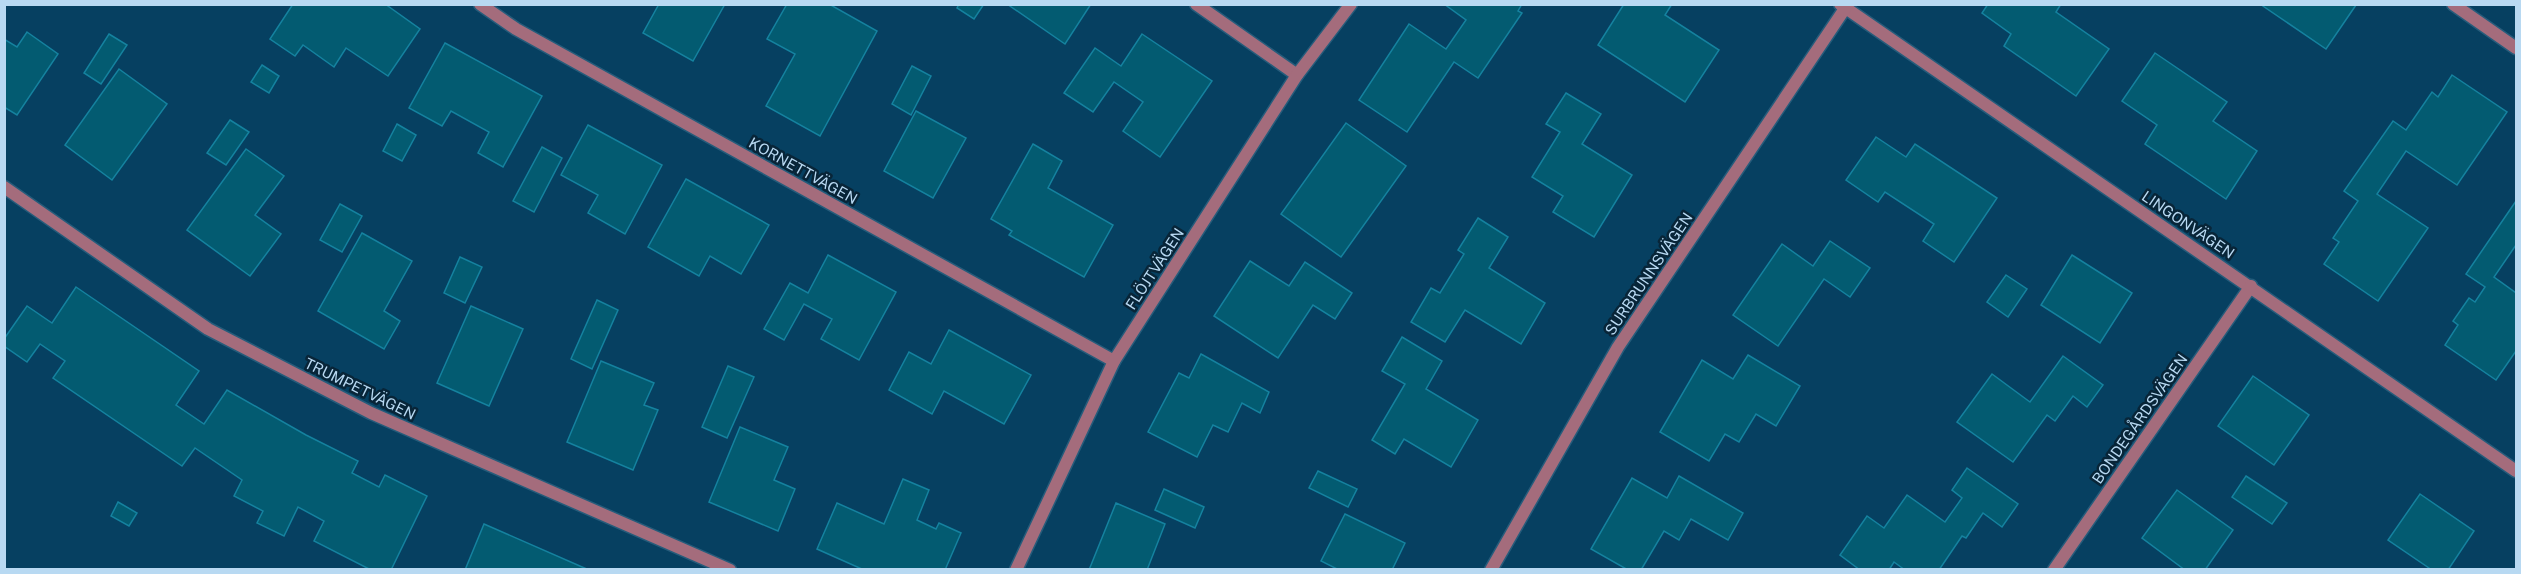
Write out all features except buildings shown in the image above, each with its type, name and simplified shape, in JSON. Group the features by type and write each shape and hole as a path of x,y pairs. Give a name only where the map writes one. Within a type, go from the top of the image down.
{"street":[{"name":"KORNETTVÄGEN","path":"480,4 516,28 1114,361"},
{"path":"1196,4 1297,75"},
{"name":"FLÖJTVÄGEN","path":"1016,570 1114,361 1297,75 1351,4"},
{"path":"2453,4 2517,48"},
{"name":"LINGONVÄGEN","path":"1845,6 2517,471"},
{"name":"SURBRUNNSVÄGEN","path":"1491,570 1618,347 1845,6"},
{"name":"TRUMPETVÄGEN","path":"4,187 208,328 371,413 730,570"},
{"name":"BONDEGÅRDSVÄGEN","path":"2054,570 2251,286"}]}
